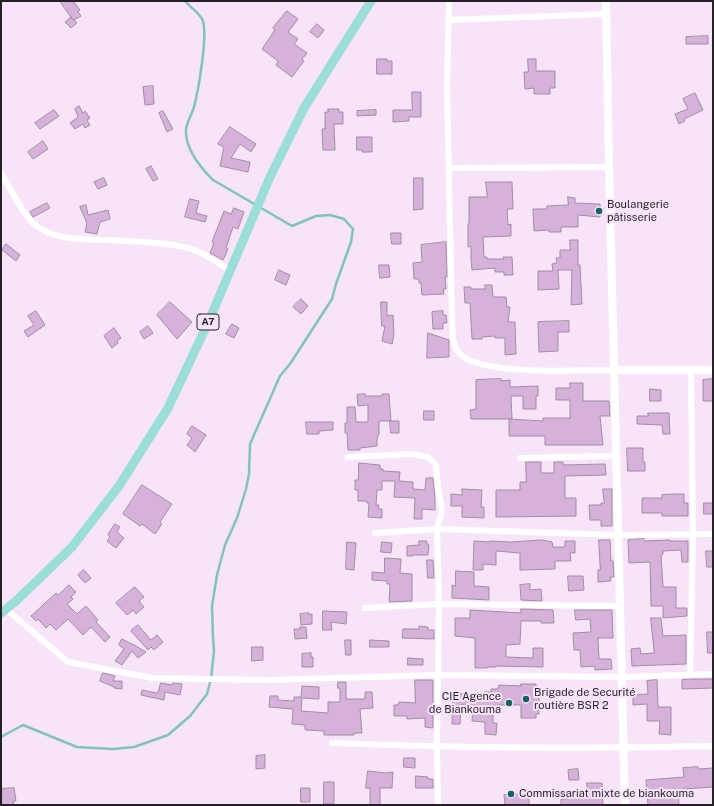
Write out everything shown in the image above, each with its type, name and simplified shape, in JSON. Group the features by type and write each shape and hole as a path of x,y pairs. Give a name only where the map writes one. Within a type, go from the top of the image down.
{"main road":[{"name":"A7","path":"4,611 72,547 119,486 168,408 208,323 270,177 304,108 371,1"}],"street":[{"path":"449,1 447,86 452,319 453,339 458,351 469,360 497,368 527,370 713,370"},
{"path":"606,1 625,805"},
{"path":"448,20 606,14"},
{"path":"449,168 609,167"},
{"path":"1,173 17,201 33,224 45,232 68,238 164,243 186,247 202,253 230,270"},
{"path":"690,674 693,534 691,370"},
{"path":"348,457 412,454 428,457 436,465 442,510 437,529 439,604 437,747 438,805"},
{"path":"520,458 616,456"},
{"path":"375,533 437,529 618,535 713,534"},
{"path":"365,608 439,604 620,606"},
{"path":"4,611 68,662 153,678 267,680 439,675 622,677 713,674"},
{"path":"332,744 437,747 624,748 713,746"}],"building":[{"path":"60,1 73,1 80,10 78,12 81,16 74,20 77,23 71,28 65,22 71,17"},
{"path":"287,11 298,19 288,32 298,39 294,44 307,53 302,59 304,61 292,77 276,65 278,61 262,49 275,30 273,28"},
{"path":"317,24 324,30 318,38 310,32"},
{"path":"708,36 708,44 686,44 686,37"},
{"path":"377,59 387,59 387,61 392,61 392,74 377,74"},
{"path":"528,59 536,59 536,71 555,71 555,88 550,88 550,94 534,94 534,88 525,89 524,72 528,72"},
{"path":"153,86 154,104 145,105 143,87"},
{"path":"412,92 421,92 421,117 409,117 409,121 393,122 393,110 412,110"},
{"path":"695,93 703,110 684,119 685,121 679,124 675,114 688,109 683,99"},
{"path":"79,106 83,113 85,111 90,118 87,120 90,125 85,128 83,124 75,129 70,123 78,117 75,109"},
{"path":"328,109 339,109 339,112 343,112 343,124 334,124 335,150 323,150 322,129 325,129 325,112 328,112"},
{"path":"54,110 59,116 40,129 35,123"},
{"path":"376,110 376,115 357,116 357,111"},
{"path":"163,111 173,129 167,132 159,113"},
{"path":"230,127 256,144 251,152 240,144 231,158 250,162 248,172 220,166 224,147 218,144"},
{"path":"357,137 372,137 372,152 362,152 362,150 357,150"},
{"path":"43,141 48,149 33,159 28,152"},
{"path":"151,166 158,179 153,181 146,169"},
{"path":"104,178 107,185 98,189 94,182"},
{"path":"414,178 423,178 423,209 414,210"},
{"path":"486,182 512,182 513,209 507,209 508,225 511,224 511,236 483,237 484,257 487,257 487,259 504,259 503,257 512,257 513,275 504,275 504,272 495,272 495,268 472,270 471,246 468,247 469,197 487,197"},
{"path":"568,197 575,198 575,203 600,204 600,217 578,215 578,227 561,227 561,232 549,232 549,230 534,231 533,209 547,209 547,206 568,205"},
{"path":"190,199 199,201 196,213 207,216 205,222 185,217"},
{"path":"47,203 50,208 33,217 30,212"},
{"path":"86,205 88,215 108,210 110,219 100,222 97,234 85,232 87,223 80,207"},
{"path":"234,208 244,212 238,229 233,227 226,248 228,249 223,260 210,253 214,243 212,242 224,211 231,214"},
{"path":"391,233 401,233 401,244 392,244"},
{"path":"570,240 578,240 578,265 580,265 582,304 571,305 572,270 558,270 559,289 538,290 538,271 553,271 552,264 557,263 556,258 560,258 560,250 570,250"},
{"path":"446,242 447,277 445,277 446,289 443,289 444,294 422,295 421,283 419,283 419,279 414,279 413,263 422,262 421,245"},
{"path":"6,244 20,255 16,261 2,250"},
{"path":"379,265 389,265 390,277 380,278"},
{"path":"279,270 290,275 286,285 275,280"},
{"path":"485,285 492,285 493,297 506,297 507,307 510,307 508,322 515,322 516,354 505,355 505,338 495,338 495,336 482,337 482,339 472,339 470,303 465,303 464,287 471,287 471,289 485,289"},
{"path":"301,299 308,306 301,314 293,307"},
{"path":"170,302 192,322 177,339 157,315"},
{"path":"381,302 387,302 387,316 393,315 394,335 392,344 382,341 385,326 382,326"},
{"path":"36,311 45,325 28,337 24,331 34,325 28,316"},
{"path":"443,311 443,315 446,315 447,323 443,323 443,329 433,329 432,312"},
{"path":"569,321 569,332 558,332 558,351 539,352 538,322"},
{"path":"232,324 239,328 234,338 226,334"},
{"path":"148,326 153,333 144,339 140,332"},
{"path":"114,328 121,338 112,348 104,336"},
{"path":"428,333 449,340 449,357 427,358"},
{"path":"501,379 501,381 510,380 510,387 538,386 536,409 523,409 523,396 511,396 512,419 471,419 470,410 476,409 476,380"},
{"path":"713,379 713,401 703,401 703,380"},
{"path":"570,383 583,383 583,401 609,401 610,416 600,416 603,445 545,445 545,436 509,436 509,419 543,421 543,418 570,418 570,400 556,400 556,388 570,388"},
{"path":"650,389 661,390 661,401 650,401"},
{"path":"365,394 365,396 382,396 382,394 389,394 391,421 379,421 377,446 360,448 360,450 348,450 347,433 345,433 345,423 347,423 347,407 355,407 356,422 368,422 368,405 358,406 357,395"},
{"path":"424,411 434,411 434,420 424,420"},
{"path":"648,413 669,413 670,434 663,434 662,425 637,424 637,416 648,416"},
{"path":"390,421 399,421 399,433 391,433"},
{"path":"306,422 333,422 333,430 319,431 319,434 307,434"},
{"path":"192,426 206,435 195,452 187,445 192,438 187,434"},
{"path":"627,448 643,448 643,462 645,462 645,471 628,471"},
{"path":"526,462 541,462 541,473 554,473 554,462 563,462 563,465 605,464 606,475 565,476 565,498 576,498 576,516 496,517 496,490 520,490 520,482 526,482"},
{"path":"359,463 380,465 380,469 383,469 383,471 400,472 399,481 413,482 413,489 425,490 426,478 433,478 435,510 422,509 422,519 414,519 415,498 394,497 395,481 382,481 382,490 377,490 376,505 379,505 378,509 382,509 382,518 368,517 369,503 367,503 367,501 358,501 358,490 355,490 355,480 358,480"},
{"path":"142,485 172,504 160,522 162,524 155,534 142,524 140,526 123,514"},
{"path":"462,489 482,490 481,507 484,507 484,518 462,517 462,506 451,506 451,494 462,495"},
{"path":"603,489 612,489 612,526 601,526 601,520 590,520 589,505 601,505 601,503 604,503"},
{"path":"684,494 684,503 688,503 688,516 662,516 662,513 642,513 642,498 662,498 662,495"},
{"path":"704,503 713,503 713,514 704,514"},
{"path":"115,524 120,527 117,532 124,538 116,548 107,541 110,537 108,535"},
{"path":"644,539 644,541 688,541 688,562 682,562 681,550 663,551 663,554 661,555 663,587 676,587 676,608 687,608 687,616 663,618 663,606 651,606 650,562 629,563 628,540"},
{"path":"542,540 552,542 553,547 565,547 565,541 575,541 575,553 570,553 571,561 555,561 555,569 520,570 520,553 496,551 496,565 483,564 483,570 473,570 474,541 511,542"},
{"path":"599,540 610,540 611,561 613,561 614,577 610,577 611,581 598,582 598,570 600,570"},
{"path":"419,541 427,541 427,544 429,545 428,555 407,556 407,546 419,545"},
{"path":"347,542 356,543 354,570 346,569"},
{"path":"382,542 392,543 391,553 381,552"},
{"path":"706,551 713,551 713,567 707,567"},
{"path":"385,558 401,559 400,573 412,574 412,601 389,602 390,584 387,584 387,581 372,580 372,572 384,573"},
{"path":"427,560 433,560 434,578 428,578"},
{"path":"84,570 91,578 85,583 78,575"},
{"path":"456,571 474,572 474,586 489,587 489,600 452,598 452,585 455,586"},
{"path":"568,576 583,576 584,590 569,591"},
{"path":"530,584 530,590 541,589 542,601 521,600 520,585"},
{"path":"69,585 76,592 71,597 73,599 67,604 77,614 86,606 98,620 96,622 110,637 105,642 91,627 83,635 68,619 56,630 50,624 46,628 38,619 36,621 31,616 56,593 58,595"},
{"path":"135,587 144,597 139,601 144,607 136,614 133,610 127,615 116,603"},
{"path":"521,609 553,610 554,623 541,623 541,621 521,621 520,644 506,645 506,657 533,658 533,648 543,648 543,667 496,666 475,668 475,638 455,636 455,618 470,618 470,610 521,613"},
{"path":"575,610 612,610 613,638 598,638 599,659 611,659 612,669 595,670 595,666 581,667 580,650 574,650 573,633 591,632 590,619 576,620"},
{"path":"323,611 347,612 346,624 331,622 332,630 323,630"},
{"path":"309,613 309,615 312,614 312,624 301,625 300,614"},
{"path":"651,618 661,618 663,636 686,635 686,664 632,666 631,649 640,648 641,654 654,653"},
{"path":"138,625 151,640 157,635 163,642 154,650 151,647 148,650 131,631"},
{"path":"419,626 428,627 428,630 434,630 434,639 402,638 403,629 419,629"},
{"path":"300,627 306,627 307,638 295,639 294,629 300,629"},
{"path":"707,632 713,632 713,653 708,653"},
{"path":"122,639 146,652 138,658 132,651 122,665 115,661 124,649 119,645"},
{"path":"345,640 351,640 351,655 346,655"},
{"path":"370,640 389,641 389,647 370,647"},
{"path":"252,647 263,647 263,660 252,661"},
{"path":"311,653 311,657 313,657 313,667 302,667 302,654"},
{"path":"408,658 423,659 423,665 408,665"},
{"path":"103,673 115,676 113,681 122,681 122,689 114,688 100,681"},
{"path":"713,679 713,688 682,689 682,680"},
{"path":"415,680 433,680 433,728 425,727 425,718 407,719 407,716 394,716 394,705 398,705 399,702 415,703"},
{"path":"657,680 658,707 671,707 671,735 659,734 660,721 647,721 647,704 633,705 633,695 648,694 647,681"},
{"path":"338,682 346,682 346,699 365,699 365,692 372,692 373,708 360,709 362,733 354,733 354,735 324,735 324,731 305,730 305,725 292,724 293,709 269,707 270,696 278,696 278,700 294,701 294,697 301,697 302,686 319,687 319,699 302,698 301,711 328,713 328,702 340,702 340,688 338,688"},
{"path":"161,683 172,685 173,683 182,684 180,695 165,692 164,700 141,695 142,690 156,693 158,692"},
{"path":"521,684 536,684 536,695 539,695 539,714 536,714 536,718 521,718 521,705 493,706 493,723 497,723 496,735 485,734 485,722 472,721 473,705 461,705 460,724 452,724 453,693 483,695 484,692 491,692 491,689 498,689 499,685 521,686"},
{"path":"265,755 265,768 256,769 256,756"},
{"path":"404,758 415,758 415,768 404,767"},
{"path":"698,767 699,769 713,768 713,787 683,789 683,791 678,791 679,805 648,805 646,780 684,777 683,768"},
{"path":"578,769 579,780 569,780 568,770"},
{"path":"368,771 386,773 393,772 392,788 380,788 380,805 370,805 370,788 366,788"},
{"path":"416,776 433,779 433,788 416,788"},
{"path":"324,782 334,782 334,804 324,804"},
{"path":"587,783 602,783 603,805 561,805 561,799 566,799 566,795 573,795 574,798 588,798"},
{"path":"14,788 16,801 13,801 14,805 1,805 1,789"},
{"path":"301,788 310,788 310,802 301,802"},
{"path":"529,794 529,805 505,805 504,795"}],"waterway":[{"path":"1,737 23,725 77,747 113,749 134,747 168,735 190,716 207,694 211,679 214,651 212,606 217,575 225,545 237,518 246,489 249,474 250,444 280,376 290,364 332,299 351,242 353,229 344,219 330,215 316,216 292,226 213,180 199,164 188,144 186,130 194,107 198,89 204,48 204,26 200,16 185,1"}],"place":[{"name":"Boulangerie pâtisserie","path":"599,211"},
{"name":"Brigade de Securité routière BSR 2","path":"526,699"},
{"name":"CIE Agence de Biankouma","path":"509,703"},
{"name":"Commissariat mixte de biankouma","path":"511,794"}]}
